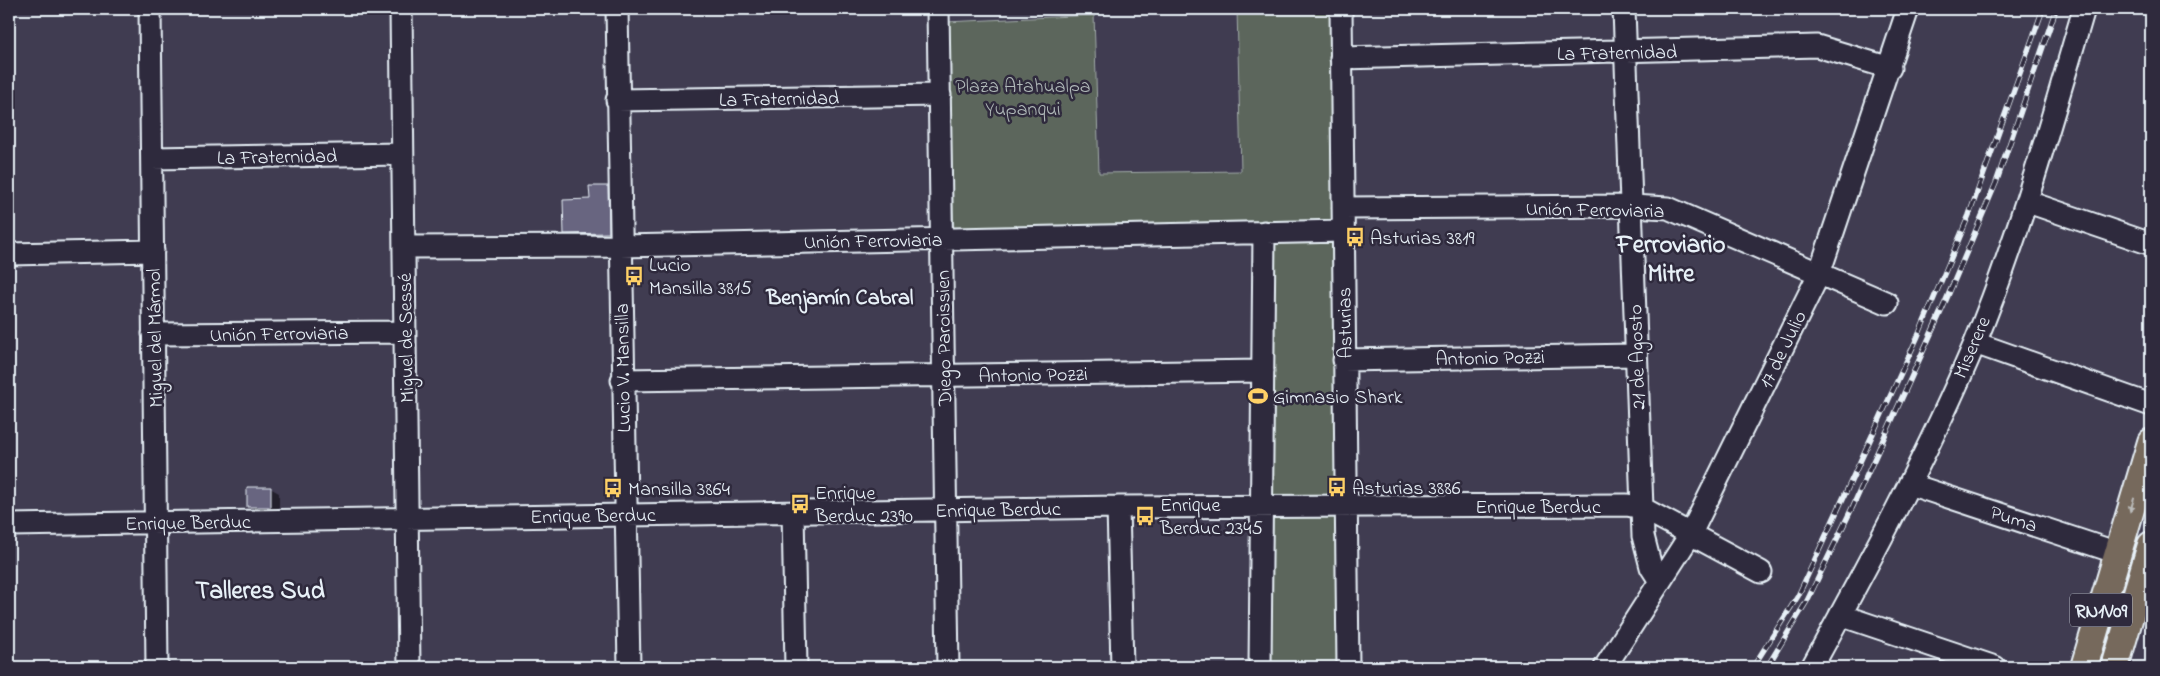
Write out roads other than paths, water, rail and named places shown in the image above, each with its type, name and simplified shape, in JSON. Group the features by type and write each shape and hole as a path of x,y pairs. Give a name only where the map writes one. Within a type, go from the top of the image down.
{"main road":[{"name":"RN1V09","path":"2084,667 2151,442"},
{"name":"RN1V09","path":"2114,667 2151,545"}],"street":[{"name":"Miguel del Mármol","path":"150,9 157,667"},
{"name":"Miguel de Sessé","path":"400,9 409,667"},
{"name":"Lucio V. Mansilla","path":"616,9 628,667"},
{"name":"Diego Paroissien","path":"938,9 948,667"},
{"name":"Asturias","path":"1341,9 1344,360 1348,506 1348,667"},
{"name":"21 de Agosto","path":"1624,9 1643,536 1651,567 1660,581"},
{"name":"17 de Julio","path":"1605,667 1690,534 1819,274 1890,68 1908,9"},
{"name":"Miserere","path":"1812,667 1909,484 1975,343 2028,202 2084,9"},
{"name":"La Fraternidad","path":"1341,58 1817,46 1890,68"},
{"name":"La Fraternidad","path":"618,100 940,95"},
{"name":"La Fraternidad","path":"152,158 402,154"},
{"path":"2028,202 2151,244"},
{"name":"Unión Ferroviaria","path":"1343,208 1632,206 1668,208 1887,303"},
{"name":"Unión Ferroviaria","path":"404,247 620,246 1343,231"},
{"path":"1260,667 1264,232"},
{"path":"9,254 153,251"},
{"name":"Unión Ferroviaria","path":"153,334 405,332"},
{"path":"1975,343 2151,405"},
{"name":"Antonio Pozzi","path":"1344,360 1635,355"},
{"name":"Antonio Pozzi","path":"622,380 1263,371"},
{"name":"Puma","path":"1909,484 2118,553"},
{"name":"Enrique Berduc","path":"9,525 1118,507 1262,508 1627,505 1642,508 1761,572"},
{"path":"1118,507 1122,667"},
{"path":"793,512 796,667"},
{"path":"1840,615 1995,667"}],"railway":[{"path":"1753,667 1798,596 1918,336 1969,215 2043,9"},
{"path":"1767,667 1807,601 1853,506 1944,305 1996,183 2056,9"}],"place":[{"name":"Asturias 3819","path":"1355,237"},
{"name":"Lucio Mansilla 3815","path":"634,276"},
{"name":"Gimnasio Shark","path":"1258,396"},
{"name":"Asturias 3886","path":"1337,487"},
{"name":"Mansilla 3864","path":"613,488"},
{"name":"Enrique Berduc 2390","path":"800,504"},
{"name":"Enrique Berduc 2345","path":"1145,516"}],"district":[{"name":"Ferroviario Mitre","path":"1671,258"},
{"name":"Benjamín Cabral","path":"840,296"},
{"name":"Talleres Sud","path":"260,589"}],"park label":[{"name":"Plaza Atahualpa Yupanqui","path":"1023,96"}]}
